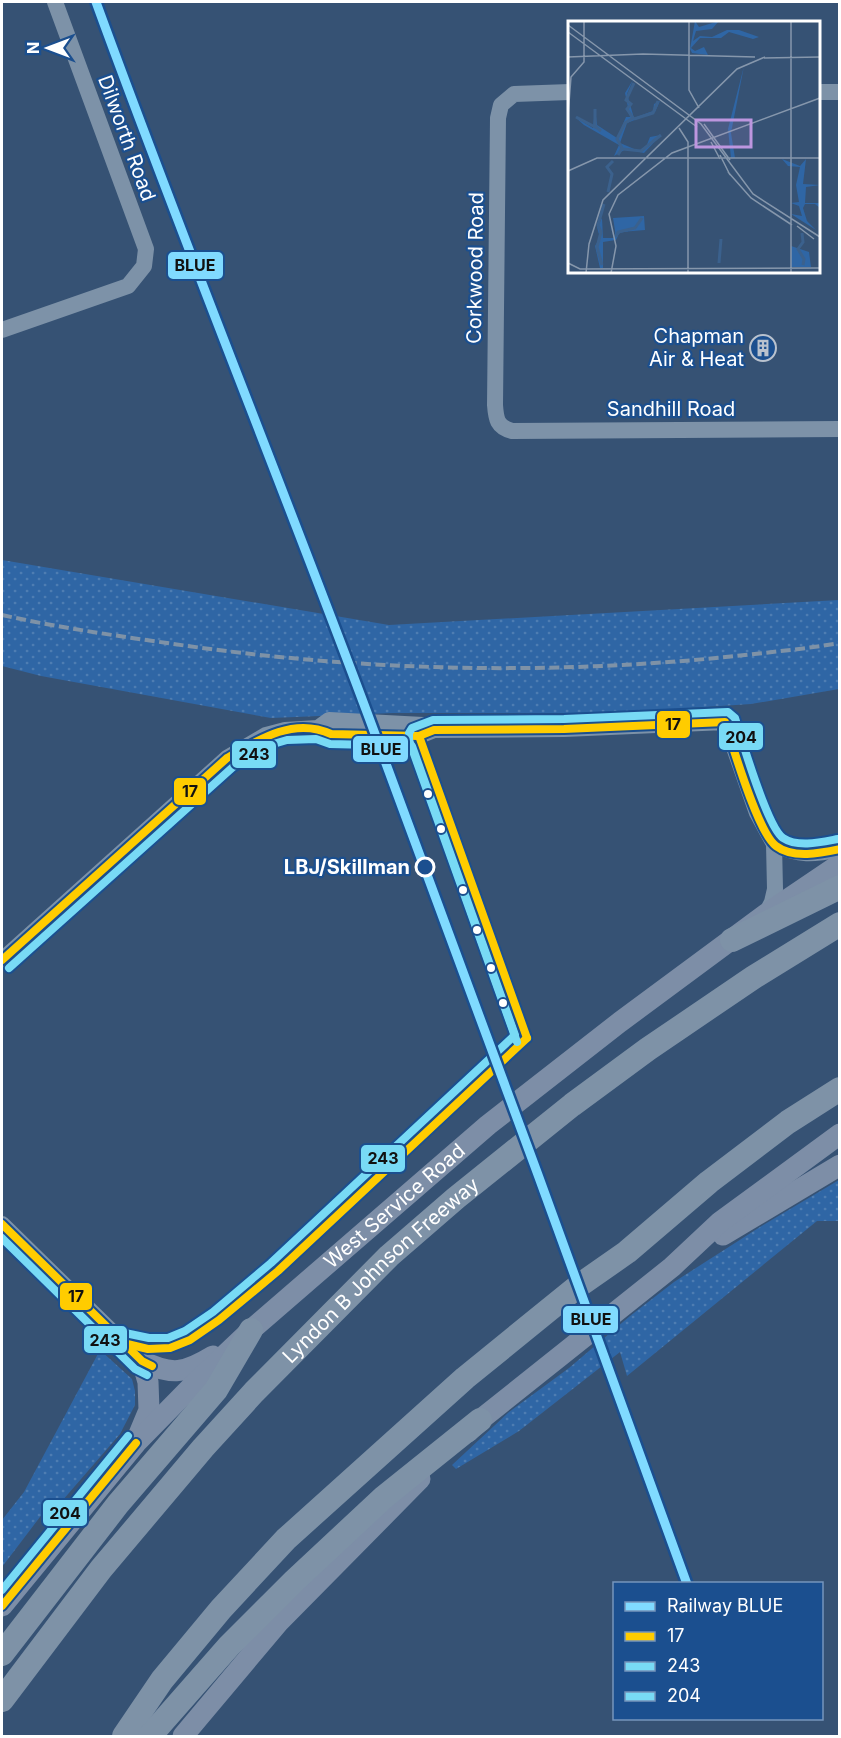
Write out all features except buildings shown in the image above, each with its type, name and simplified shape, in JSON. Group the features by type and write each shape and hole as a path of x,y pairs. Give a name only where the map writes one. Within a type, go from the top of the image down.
{"highway":[{"path":"732,940 840,886"},
{"name":"Lyndon B Johnson Freeway","path":"2,1700 100,1569 203,1448 254,1392 389,1256 456,1198 572,1105 638,1056 754,977 840,924"},
{"path":"124,1737 162,1680 221,1609 286,1539 465,1378 577,1287 627,1252 709,1182 788,1122 840,1089"},
{"path":"2,1654 118,1504 216,1390 251,1330"},
{"path":"150,1737 228,1646 294,1581 384,1497 480,1420"}],"main road":[{"name":"West Service Road","path":"2,1606 136,1443 251,1330 488,1125 620,1022 766,914 840,864"},
{"path":"183,1737 278,1623 480,1420 672,1267 720,1222 840,1134"},
{"path":"672,1267 840,1165"},
{"path":"142,1361 161,1370 177,1372 195,1367 251,1330"},
{"path":"136,1443 149,1410 148,1382 142,1361"}],"street":[{"name":"Dilworth Road","path":"2,330 128,286 144,266 146,249 55,2"},
{"name":"Corkwood Road","path":"503,429 496,421 495,405 498,118 501,105 514,94 568,92"},
{"path":"820,92 840,92"},
{"name":"Sandhill Road","path":"503,429 512,431 840,429"},
{"path":"2,960 227,758 266,735 285,730 318,728 329,720 423,724 426,733 725,722 757,813 774,844 775,889 766,914"},
{"path":"774,844 788,851 808,854 840,849"},
{"path":"2,1224 142,1361"}],"shaded area":[{"path":"2,560 389,625 839,600 839,689 751,704 613,713 393,713 271,718 41,676 2,666"},
{"path":"839,1180 839,1221 817,1221 627,1376 620,1352 519,1431 456,1469 452,1465 509,1412 569,1368 674,1282"},
{"path":"100,1350 132,1379 135,1405 120,1434 62,1501 43,1513 2,1567 2,1520 24,1492"}],"railway":[{"path":"2,615 104,634 238,652 308,660 451,668 522,668 665,662 775,652 840,643"}],"rail line":[{"name":"BLUE","path":"96,2 409,823 686,1582"}],"transit line":[{"name":"204","path":"517,1042 409,740 412,728 433,720 564,719 728,712 735,718 770,818 783,838 803,844 838,839"},
{"name":"17","path":"2,960 227,758 277,732 290,729 317,729 331,734 419,736 434,730 564,729 725,722 754,808 769,838 776,846 790,853 799,854 840,849"},
{"name":"17","path":"419,736 527,1038"},
{"name":"243","path":"9,968 233,767 270,745 287,740 316,739 330,744 412,746 515,1035 271,1263 213,1312 185,1331 168,1338 149,1338 125,1333"},
{"name":"17","path":"123,1343 148,1349 170,1348 190,1340 219,1320 278,1271 527,1038"},
{"name":"17","path":"2,1224 142,1361 152,1366"},
{"name":"243","path":"2,1238 135,1369 147,1375"},
{"name":"204","path":"2,1590 128,1436"},
{"name":"17","path":"2,1606 136,1443"}],"place":[{"name":"Chapman Air & Heat","path":"763,348"},
{"name":"LBJ/Skillman","path":"425,867"}]}
